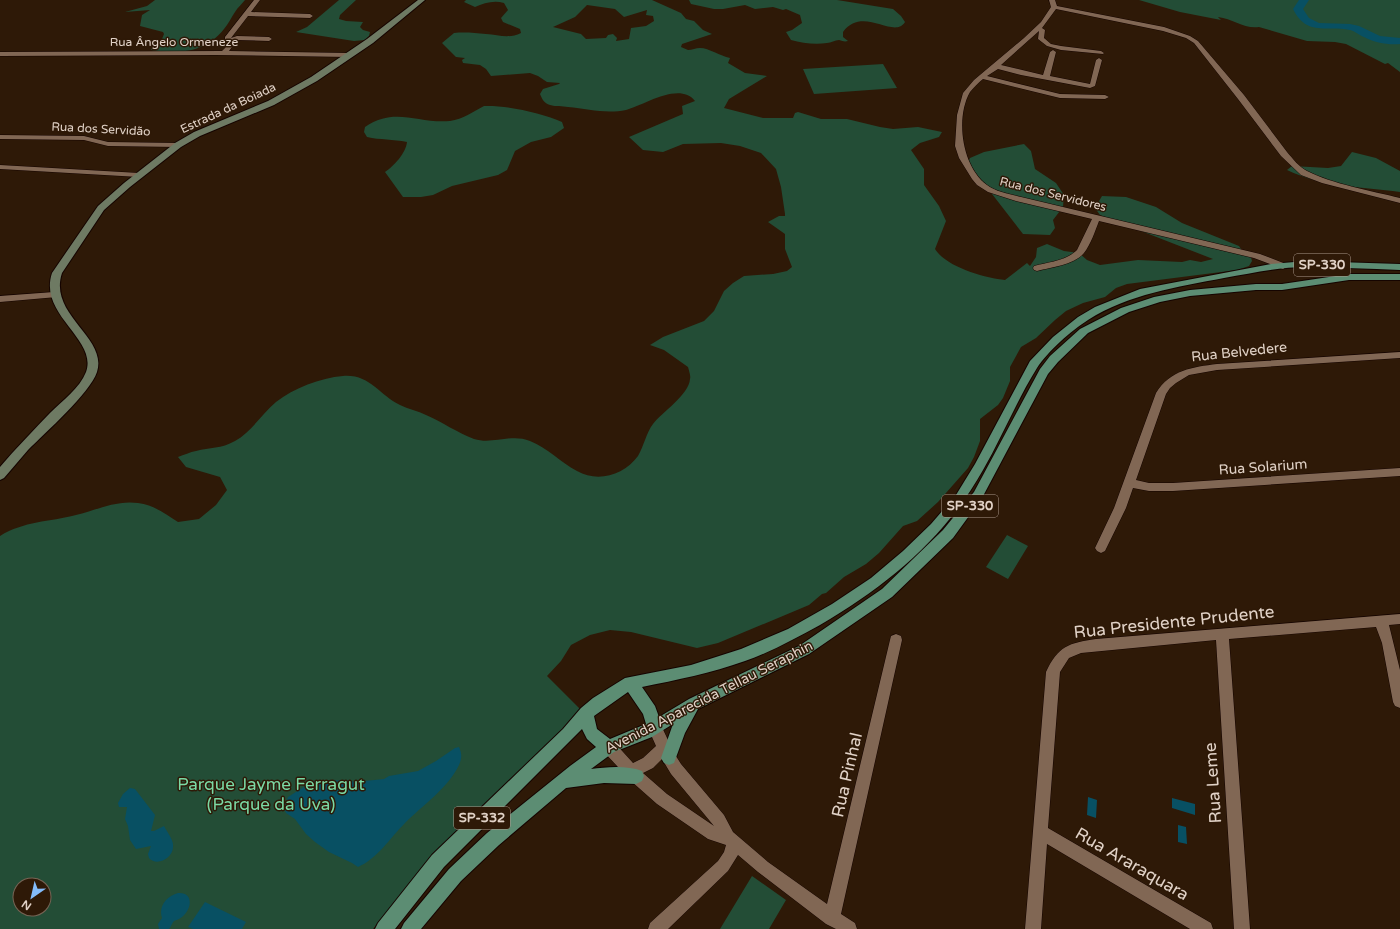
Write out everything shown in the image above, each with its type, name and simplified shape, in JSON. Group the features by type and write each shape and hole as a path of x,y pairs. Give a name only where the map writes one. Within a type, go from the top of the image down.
{"main road":[{"name":"Estrada da Boiada","path":"54,295 53,283 57,272 101,208 139,175 178,145 197,134 271,103 314,79 370,41 422,0"},
{"name":"Avenida Aparecida Tellau Seraphin","path":"384,929 438,861 568,734 586,713 598,703 630,683 691,671 744,655 792,633 837,608 876,582 908,555 936,528 960,498 979,467 1034,364 1057,339 1082,319 1104,306 1140,292 1264,268 1306,264 1400,267"},
{"path":"1283,266 1294,276 1296,285"},
{"path":"1264,268 1272,279 1282,287"},
{"name":"Avenida Aparecida Tellau Seraphin","path":"410,929 455,875 493,839 563,781 609,747 622,743 654,728 694,704 804,650 893,587 948,534 964,515 978,495 1044,372 1054,359 1084,331 1125,310 1164,298 1212,290 1282,287 1349,277 1400,277"},
{"path":"0,475 22,449 79,391 91,373 93,363 91,352 54,295"},
{"path":"630,683 650,711 654,728"},
{"path":"666,753 684,718 694,704"},
{"path":"586,713 589,730 594,738 609,747"},
{"path":"563,781 604,775 634,774"}],"street":[{"path":"224,53 234,42 228,37 257,0"},
{"path":"1053,4 1164,29 1188,37 1196,42 1241,97 1284,154 1297,168 1304,173 1324,181 1400,201"},
{"name":"Rua dos Servidores","path":"1053,4 1048,17 1038,28 982,77 969,90 963,99 958,141 962,156 979,184 993,191 1257,256 1283,266"},
{"path":"245,14 310,16"},
{"path":"996,66 1046,78 1090,86 1093,85 1100,56 1049,45 1041,39 1042,30 1038,28"},
{"path":"216,53 225,42 230,40 269,39"},
{"path":"1046,78 1053,52"},
{"name":"Rua Ângelo Ormeneze","path":"0,54 224,53 349,55"},
{"path":"982,77 1060,96 1105,97"},
{"name":"Rua dos Servidão","path":"0,137 84,138 108,144 178,145"},
{"path":"0,167 139,175"},
{"path":"1037,268 1078,255 1097,217"},
{"path":"1250,255 1264,268"},
{"path":"0,299 54,295"},
{"name":"Rua Belvedere","path":"1101,548 1120,508 1161,393 1167,384 1176,377 1190,370 1217,366 1400,355"},
{"name":"Rua Solarium","path":"1129,483 1149,487 1172,487 1400,472"},
{"name":"Rua Presidente Prudente","path":"1033,929 1053,672 1058,660 1068,651 1081,647 1400,620"},
{"path":"1381,621 1388,643 1400,702"},
{"name":"Rua Leme","path":"1222,635 1242,929"},
{"name":"Rua Pinhal","path":"832,918 896,640"},
{"path":"654,728 666,753 682,777 719,820 731,840 763,867 849,929"},
{"path":"609,747 634,774 662,799 712,834 731,840"},
{"path":"634,774 648,763 666,753"},
{"name":"Rua Araraquara","path":"1041,832 1205,929"},
{"path":"656,929 723,866 730,856 731,840"}],"green space":[{"path":"155,0 245,0 236,10 227,25 211,41 194,50 174,52 151,50 151,48 162,39 164,34 163,32 140,26 142,15 150,10 125,12 147,6"},
{"path":"339,0 356,0 340,15 339,19 363,22 360,27 363,30 370,32 369,36 365,40 354,41 296,32 307,27"},
{"name":"Parque Jayme Ferragut (Parque da Uva)","path":"466,0 652,0 681,13 686,19 694,21 703,30 712,34 682,44 681,47 688,50 700,48 707,49 730,58 728,63 745,73 767,76 729,99 724,108 763,118 793,118 795,113 798,112 821,119 847,119 893,129 918,127 942,132 939,137 920,143 911,150 924,169 924,185 939,206 946,221 935,249 948,261 977,274 1005,280 1027,263 1030,266 1036,257 1037,248 1047,244 1064,251 1079,253 1087,260 1100,265 1138,260 1182,262 1190,260 1201,262 1213,259 1100,215 1095,208 1102,196 1126,197 1156,207 1182,223 1239,246 1243,252 1250,254 1252,261 1249,266 1237,270 1127,284 1116,288 1105,297 1083,303 1066,311 1036,338 1021,347 1010,367 1010,381 1003,398 998,405 980,419 980,441 968,468 938,502 917,521 903,526 879,553 866,564 844,577 826,593 822,594 809,605 718,643 697,648 631,632 610,630 590,635 571,645 561,661 547,676 583,712 418,873 373,929 0,929 0,536 18,527 37,522 76,515 107,506 130,502 144,504 159,510 178,522 199,519 216,505 227,490 220,477 186,467 178,457 194,451 230,444 246,433 276,402 291,392 316,381 343,376 360,378 374,386 400,405 426,415 474,439 488,441 509,438 523,439 543,447 585,475 602,477 610,475 626,468 632,463 638,456 653,424 680,397 688,385 690,376 688,367 664,350 650,345 663,337 704,321 714,311 724,291 744,276 773,274 787,271 792,267 785,249 785,234 768,222 779,216 785,216 785,214 781,187 776,169 761,153 740,146 721,143 683,144 663,152 643,150 629,137 683,114 682,106 695,101 688,95 680,93 661,96 633,108 619,111 554,106 545,102 540,94 543,89 560,83 547,82 530,73 491,76 486,69 480,65 463,63 462,60 465,58 456,57 442,43 454,33 512,36 521,33 520,29 503,22 501,18 508,10 504,3 489,2 475,7 464,2","holes":["587,5 615,9 624,17 647,10 646,15 653,16 654,21 646,26 631,28 629,39 616,41 617,38 613,34 608,35 606,38 586,39 581,34 553,27 575,17"]},
{"path":"689,0 837,0 893,9 905,22 900,26 893,27 869,22 860,22 851,25 843,32 843,37 848,41 836,40 822,44 809,43 791,40 786,32 802,23 800,15 786,9 783,10 773,7 755,9 745,5 714,9 691,4"},
{"path":"1139,0 1400,0 1400,72 1388,63 1385,64 1346,44 1307,41 1259,27 1248,27 1223,18 1218,17 1221,20 1180,12"},
{"path":"883,64 897,88 814,94 803,69"},
{"path":"484,106 513,108 534,113 562,122 564,128 551,137 531,142 515,151 507,170 498,175 452,186 433,195 421,197 403,197 385,172 399,159 407,142 367,137 364,132 365,127 386,118 407,117 450,121 464,117"},
{"path":"1024,144 1031,151 1035,169 1056,183 1064,195 1063,207 1053,220 1055,228 1050,235 1023,234 968,163 970,158 984,152"},
{"path":"1352,152 1376,158 1400,171 1400,192 1328,183 1300,176 1287,170 1292,166 1328,168 1341,166"},
{"path":"1007,535 1028,546 1008,579 986,567"},
{"path":"752,876 786,900 769,929 720,929"}],"water":[{"path":"459,747 461,760 455,773 449,781 405,823 377,854 358,867 329,852 315,842 306,834 295,819 286,813 284,808 288,797 313,781 347,780 355,782 384,779 389,776 418,771"},
{"path":"130,788 135,789 155,815 151,831 164,826 173,844 172,851 168,858 156,862 152,861 148,854 151,846 136,849 130,840 128,826 125,819 127,807 119,807 118,803 123,794"},
{"path":"1088,797 1097,800 1096,818 1087,815"},
{"path":"1172,798 1195,804 1195,815 1172,808"},
{"path":"1178,825 1186,827 1187,844 1178,842"},
{"path":"183,893 189,898 190,902 188,910 181,918 174,921 169,929 159,929 158,924 162,918 161,909 164,902 170,896"},
{"path":"205,902 246,922 242,929 193,929 188,927"}],"waterway":[{"path":"1304,0 1298,9 1304,18 1313,24 1353,28 1377,39 1400,41"}]}
